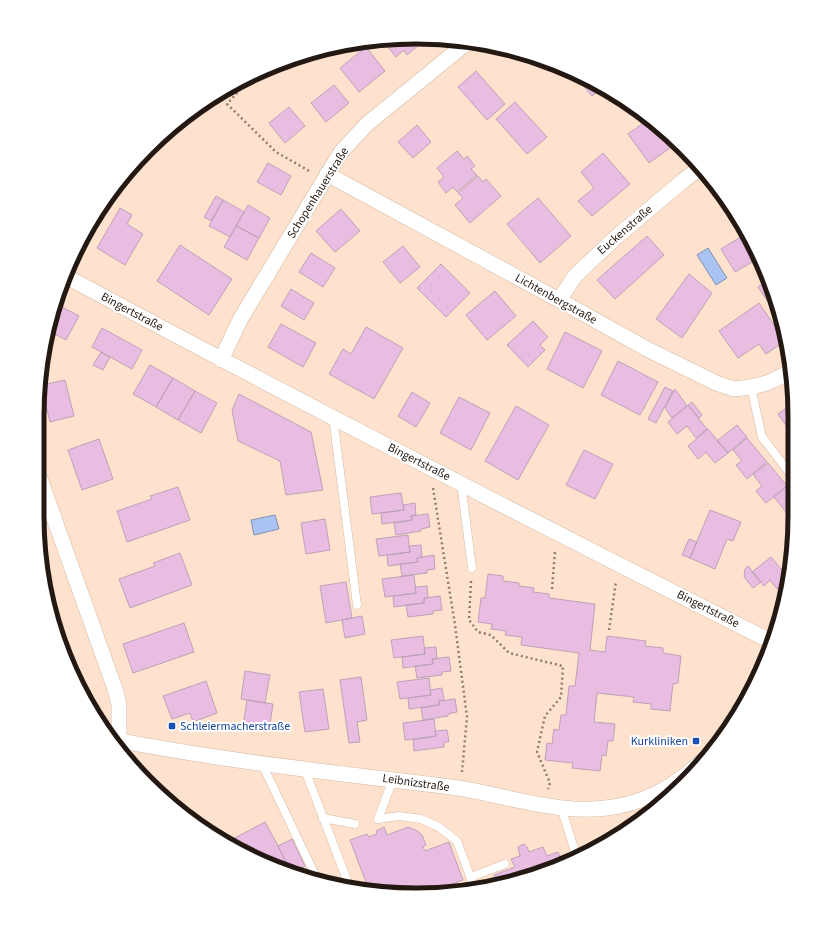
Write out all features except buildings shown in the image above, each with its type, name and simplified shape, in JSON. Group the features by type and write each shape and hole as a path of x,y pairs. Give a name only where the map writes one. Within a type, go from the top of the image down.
{"street":[{"name":"Schopenhauerstraße","path":"221,360 242,318 341,152 366,124 462,47"},
{"name":"Euckenstraße","path":"559,300 575,276 615,238 696,171"},
{"name":"Lichtenbergstraße","path":"327,174 647,349 716,383 734,389 751,387 767,383 786,374"},
{"name":"Bingertstraße","path":"70,279 221,360 767,639"},
{"path":"44,490 115,689 119,704 115,734"},
{"name":"Leibnizstraße","path":"119,740 262,764 393,779 460,789 561,807 589,809 614,807 637,801 658,798"}],"lane":[{"path":"751,387 762,437 788,471"},
{"path":"332,417 357,605"},
{"path":"461,483 472,568"},
{"path":"262,764 314,873"},
{"path":"305,770 348,882"},
{"path":"393,779 378,819 399,816 421,819 439,827 457,841 473,884"},
{"path":"561,807 575,852"},
{"path":"323,818 355,824"},
{"path":"470,877 505,864"}],"path":[{"path":"242,87 227,104 276,152 313,173 327,174"},
{"path":"429,467 455,625 467,717 460,789"},
{"path":"552,590 557,533"},
{"path":"609,630 619,565"},
{"path":"472,568 469,620 478,632 491,635 509,653 563,666 561,697 545,716 537,752 550,783 542,804"}],"water":[{"path":"708,248 727,278 716,285 697,255"},
{"path":"275,515 279,529 254,535 251,520"}],"place":[{"name":"Schleiermacherstraße","path":"172,726"},
{"name":"Kurkliniken","path":"696,741"}]}
